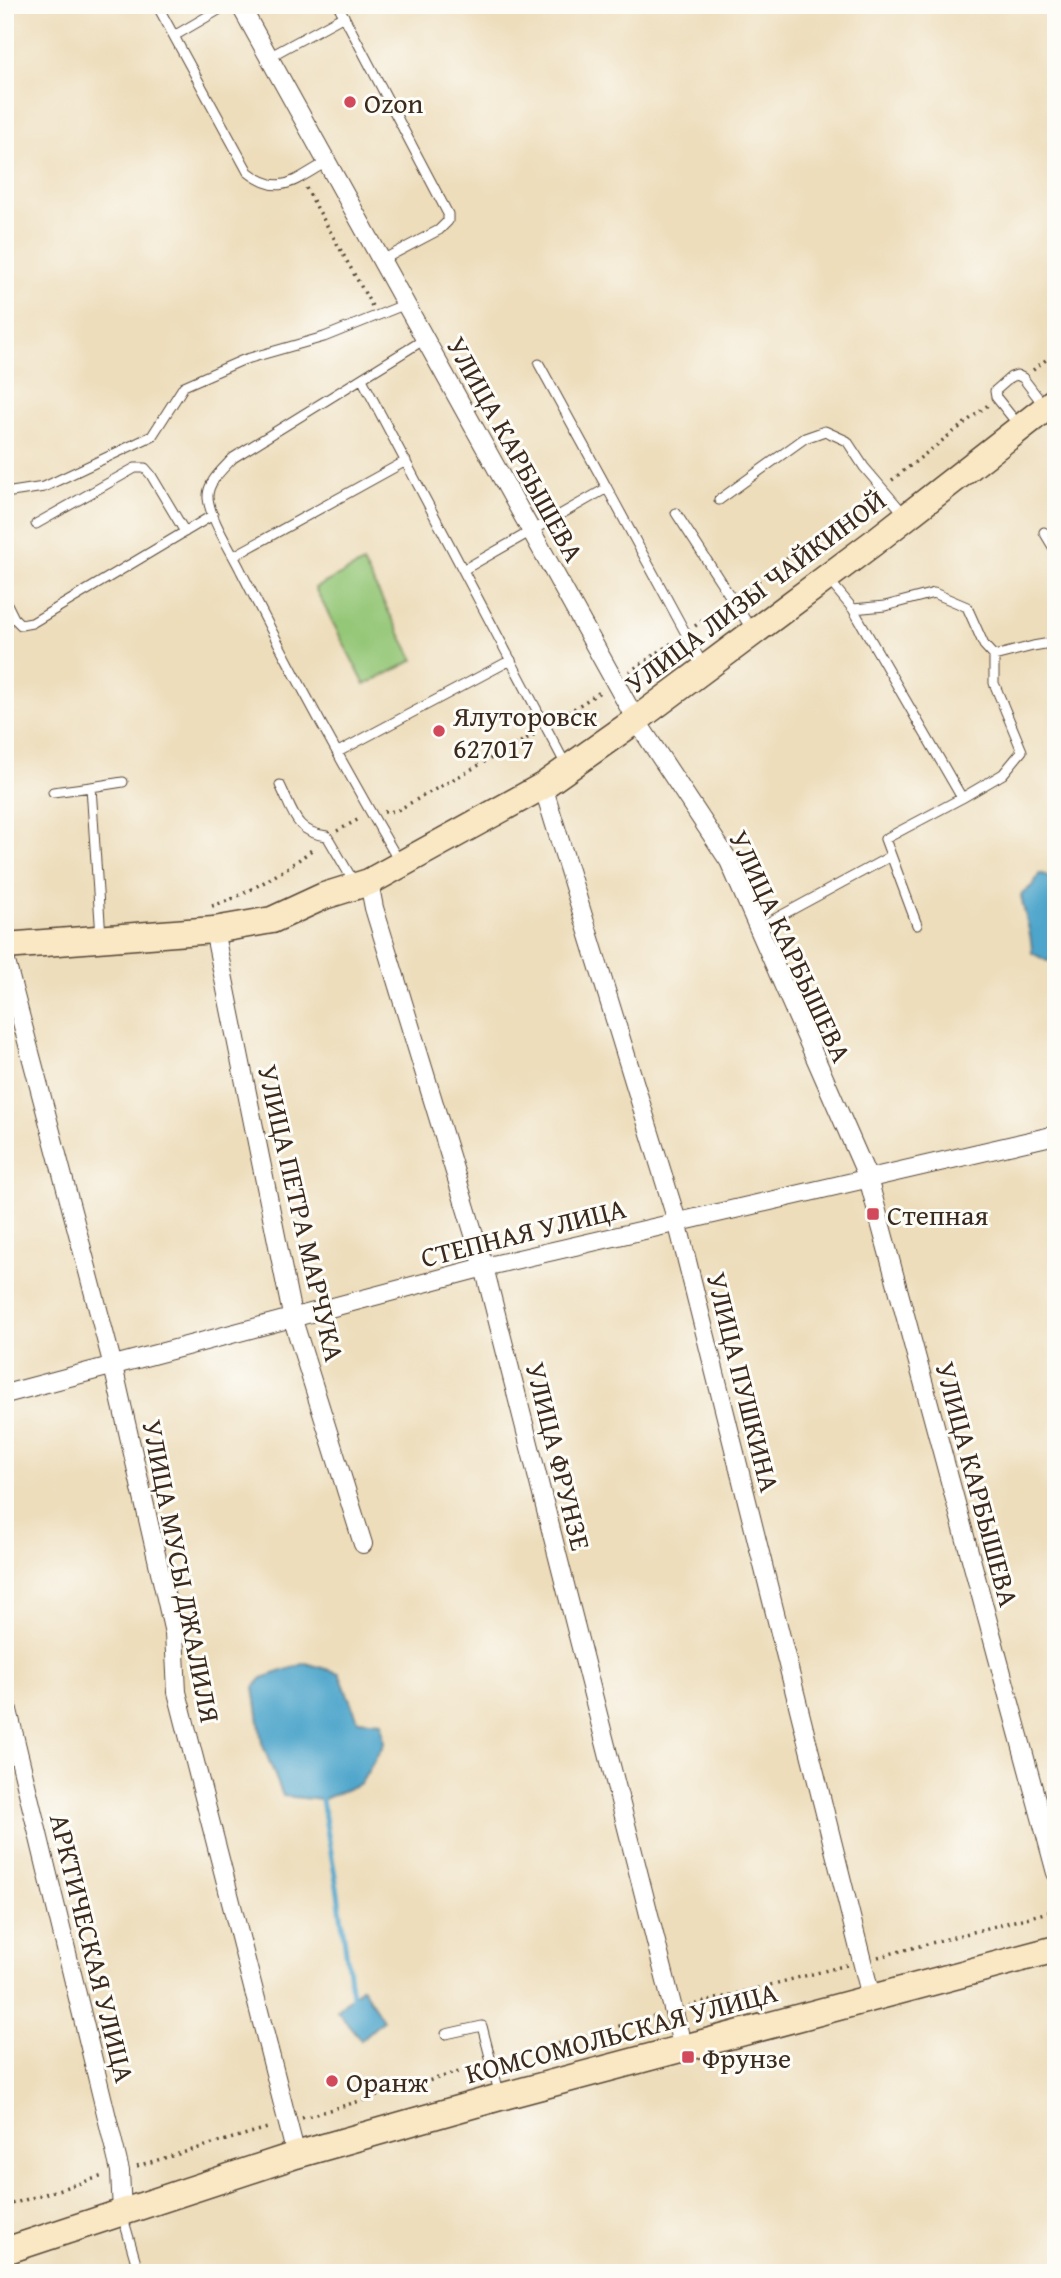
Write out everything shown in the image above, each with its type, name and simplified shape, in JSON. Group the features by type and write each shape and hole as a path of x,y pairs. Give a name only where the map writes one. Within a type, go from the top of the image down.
{"street":[{"name":"УЛИЦА КАРБЫШЕВА","path":"240,5 636,720 729,861 868,1178 1056,1873"},
{"name":"УЛИЦА ЛИЗЫ ЧАЙКИНОЙ","path":"5,946 101,939 209,919 272,920 324,896 362,884 401,864 543,786 636,720 1051,404"},
{"name":"УЛИЦА ПУШКИНА","path":"543,786 677,1221 871,1997"},
{"name":"УЛИЦА ФРУНЗЕ","path":"362,884 374,908 484,1267 683,2048"},
{"name":"УЛИЦА ПЕТРА МАРЧУКА","path":"209,919 293,1320 363,1544"},
{"name":"УЛИЦА МУСЫ ДЖАЛИЛЯ","path":"5,958 113,1366 174,1633 177,1692 296,2155"},
{"name":"СТЕПНАЯ УЛИЦА","path":"5,1394 293,1320 484,1267 1056,1135"},
{"name":"АРКТИЧЕСКАЯ УЛИЦА","path":"5,1698 120,2171 122,2212"},
{"name":"КОМСОМОЛЬСКАЯ УЛИЦА","path":"5,2251 296,2155 500,2097 1056,1949"}],"lane":[{"path":"157,5 248,172 262,183 282,186 327,162"},
{"path":"174,36 227,5"},
{"path":"338,5 448,214 448,221 439,230 382,260"},
{"path":"269,57 344,16"},
{"path":"5,493 44,487 152,436 184,386 243,359 324,337 406,304"},
{"path":"401,864 234,556 213,515 208,498 218,473 233,458 425,339"},
{"path":"540,364 705,668"},
{"path":"1021,428 997,398 995,391 998,387 1017,375 1051,404"},
{"path":"362,379 568,768"},
{"path":"719,500 805,438 825,431 847,441 864,467 907,516"},
{"path":"234,556 405,461"},
{"path":"36,524 135,468 145,468 185,532"},
{"path":"463,570 607,488"},
{"path":"676,513 753,632"},
{"path":"5,600 14,618 21,625 32,623 213,515"},
{"path":"1044,532 1056,552"},
{"path":"826,577 853,609 962,798"},
{"path":"853,609 885,606 934,593 967,607 984,645 994,656 993,683 1022,751 1003,774 885,839 917,925"},
{"path":"994,656 1056,642"},
{"path":"338,752 511,660"},
{"path":"53,792 123,782"},
{"path":"280,785 302,829 312,834 327,836 362,884"},
{"path":"91,787 101,939"},
{"path":"758,928 891,856"},
{"path":"446,2034 482,2025 500,2097"},
{"path":"122,2212 139,2273"}],"path":[{"path":"299,177 378,316"},
{"path":"1023,378 1056,352"},
{"path":"209,919 231,900 303,857 327,836 371,812 396,811 546,727 615,682 883,488 997,398"},
{"path":"5,2206 673,2010 1056,1910"}],"green space":[{"path":"363,563 414,660 365,685 315,588"}],"water":[{"path":"1040,873 1056,880 1056,961 1047,961 1032,953 1022,902 1021,895 1033,885"},
{"path":"306,1663 339,1673 358,1720 382,1722 384,1744 361,1783 322,1800 283,1796 262,1743 254,1687 262,1678"},
{"path":"362,1987 383,2020 361,2040 337,2010"}],"waterway":[{"path":"322,1800 352,1996"}],"place":[{"name":"Ozon","path":"350,102"},
{"name":"Ялуторовск 627017","path":"439,731"},
{"name":"Степная","path":"873,1214"},
{"name":"Фрунзе","path":"688,2057"},
{"name":"Оранж","path":"332,2081"}]}
